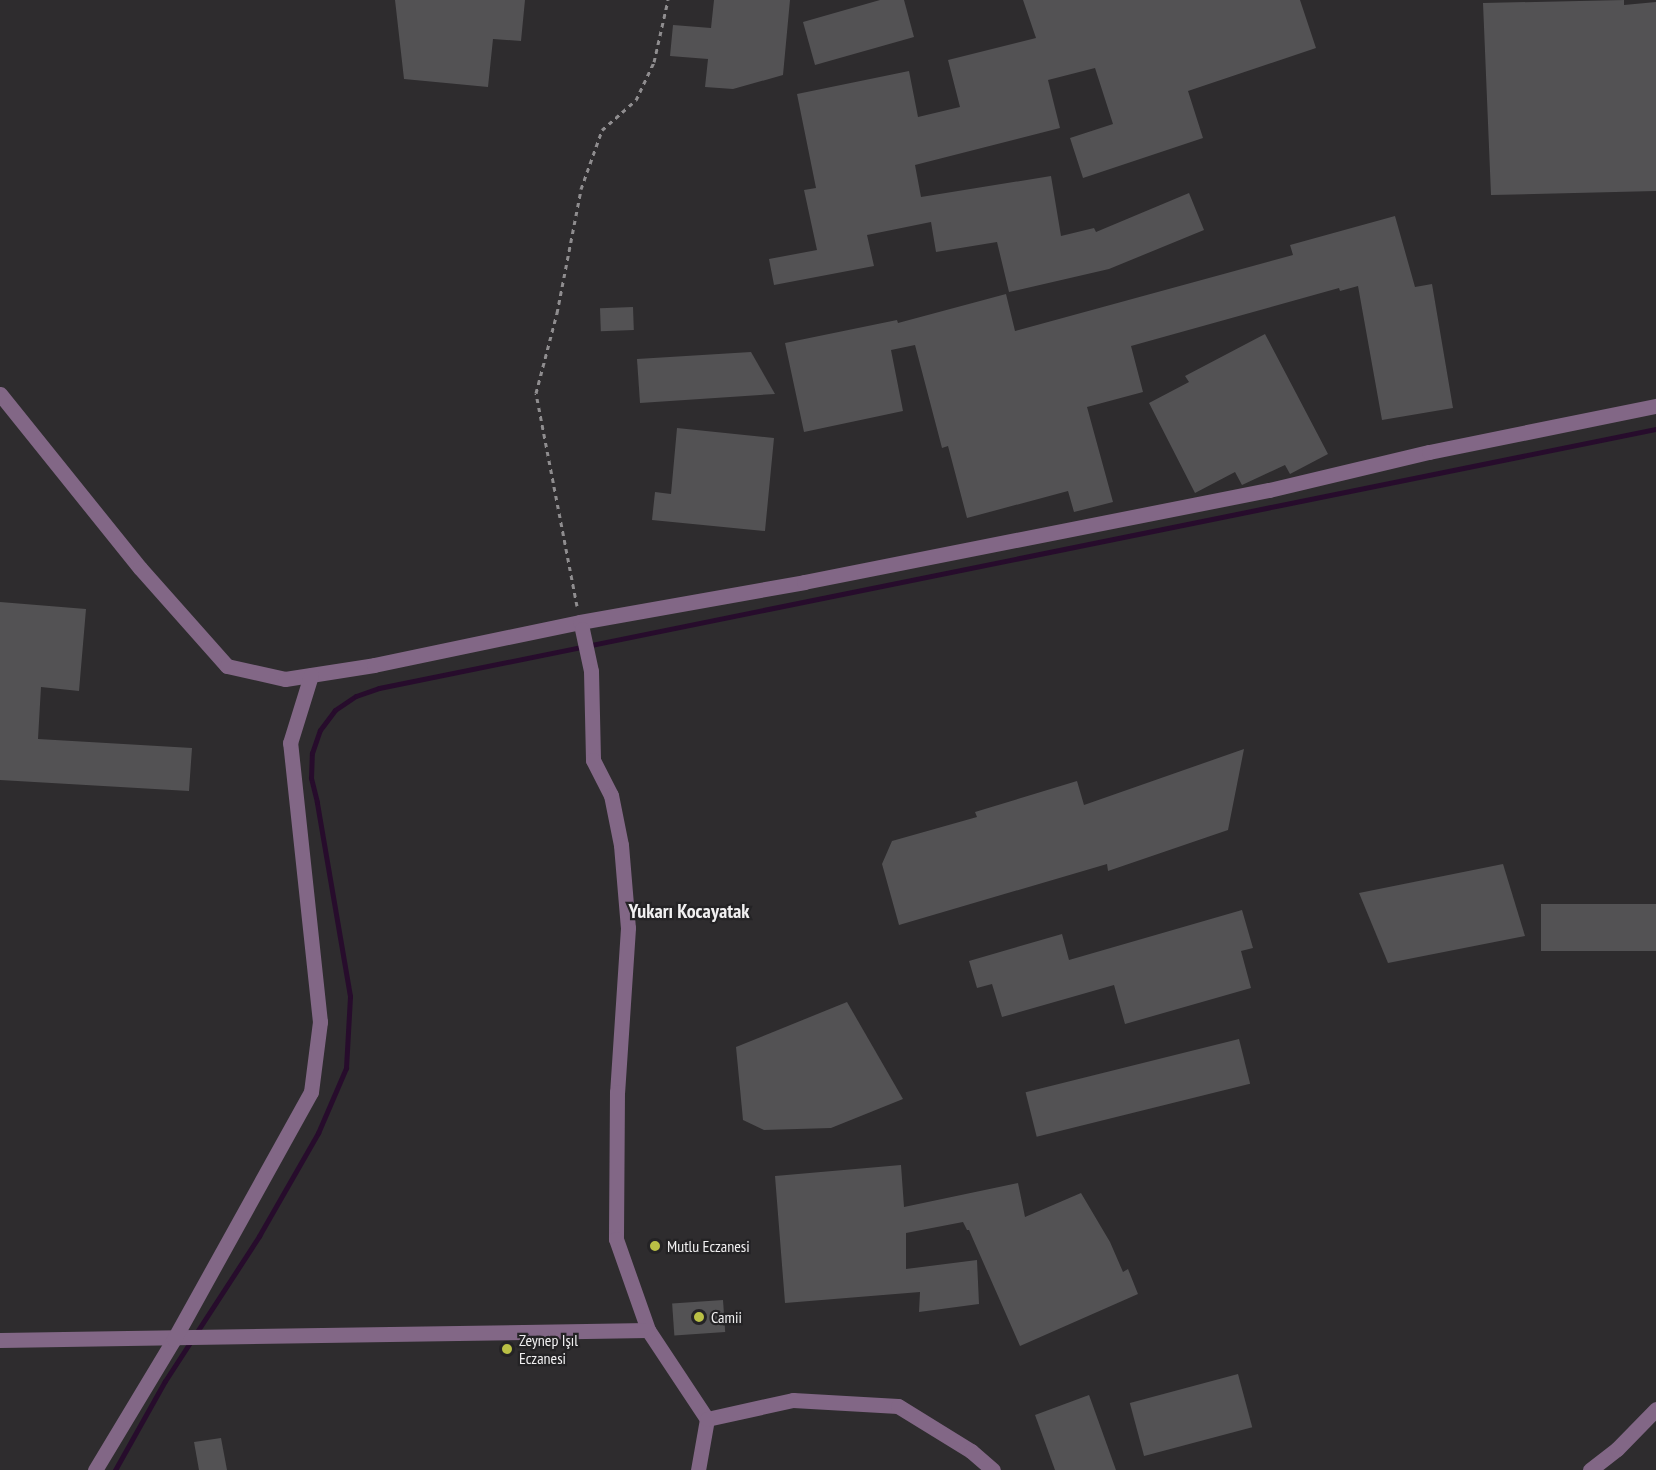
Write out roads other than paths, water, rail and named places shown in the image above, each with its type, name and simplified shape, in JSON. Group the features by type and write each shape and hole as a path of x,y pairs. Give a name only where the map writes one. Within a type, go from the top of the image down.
{"street":[{"path":"0,394 140,568 227,666 285,679 374,665 1269,490 1429,452 1656,406"},
{"path":"581,625 591,671 593,760 611,795 621,845 628,928 617,1092 616,1239 648,1330 707,1419 698,1470"},
{"path":"95,1470 174,1339 311,1092 320,1022 290,743 310,675"},
{"path":"0,1340 226,1339 648,1330"},
{"path":"707,1419 793,1400 898,1406 971,1451 993,1470"},
{"path":"1590,1470 1617,1449 1656,1409"}],"waterway":[{"path":"115,1470 165,1381 259,1236 318,1133 346,1068 350,996 311,778 312,753 320,730 335,710 356,696 379,688 1656,429"}],"place":[{"name":"Mutlu Eczanesi","path":"655,1246"},
{"name":"Camii","path":"699,1317"},
{"name":"Zeynep Işıl Eczanesi","path":"507,1349"}],"district":[{"name":"Yukarı Kocayatak","path":"689,911"}]}
